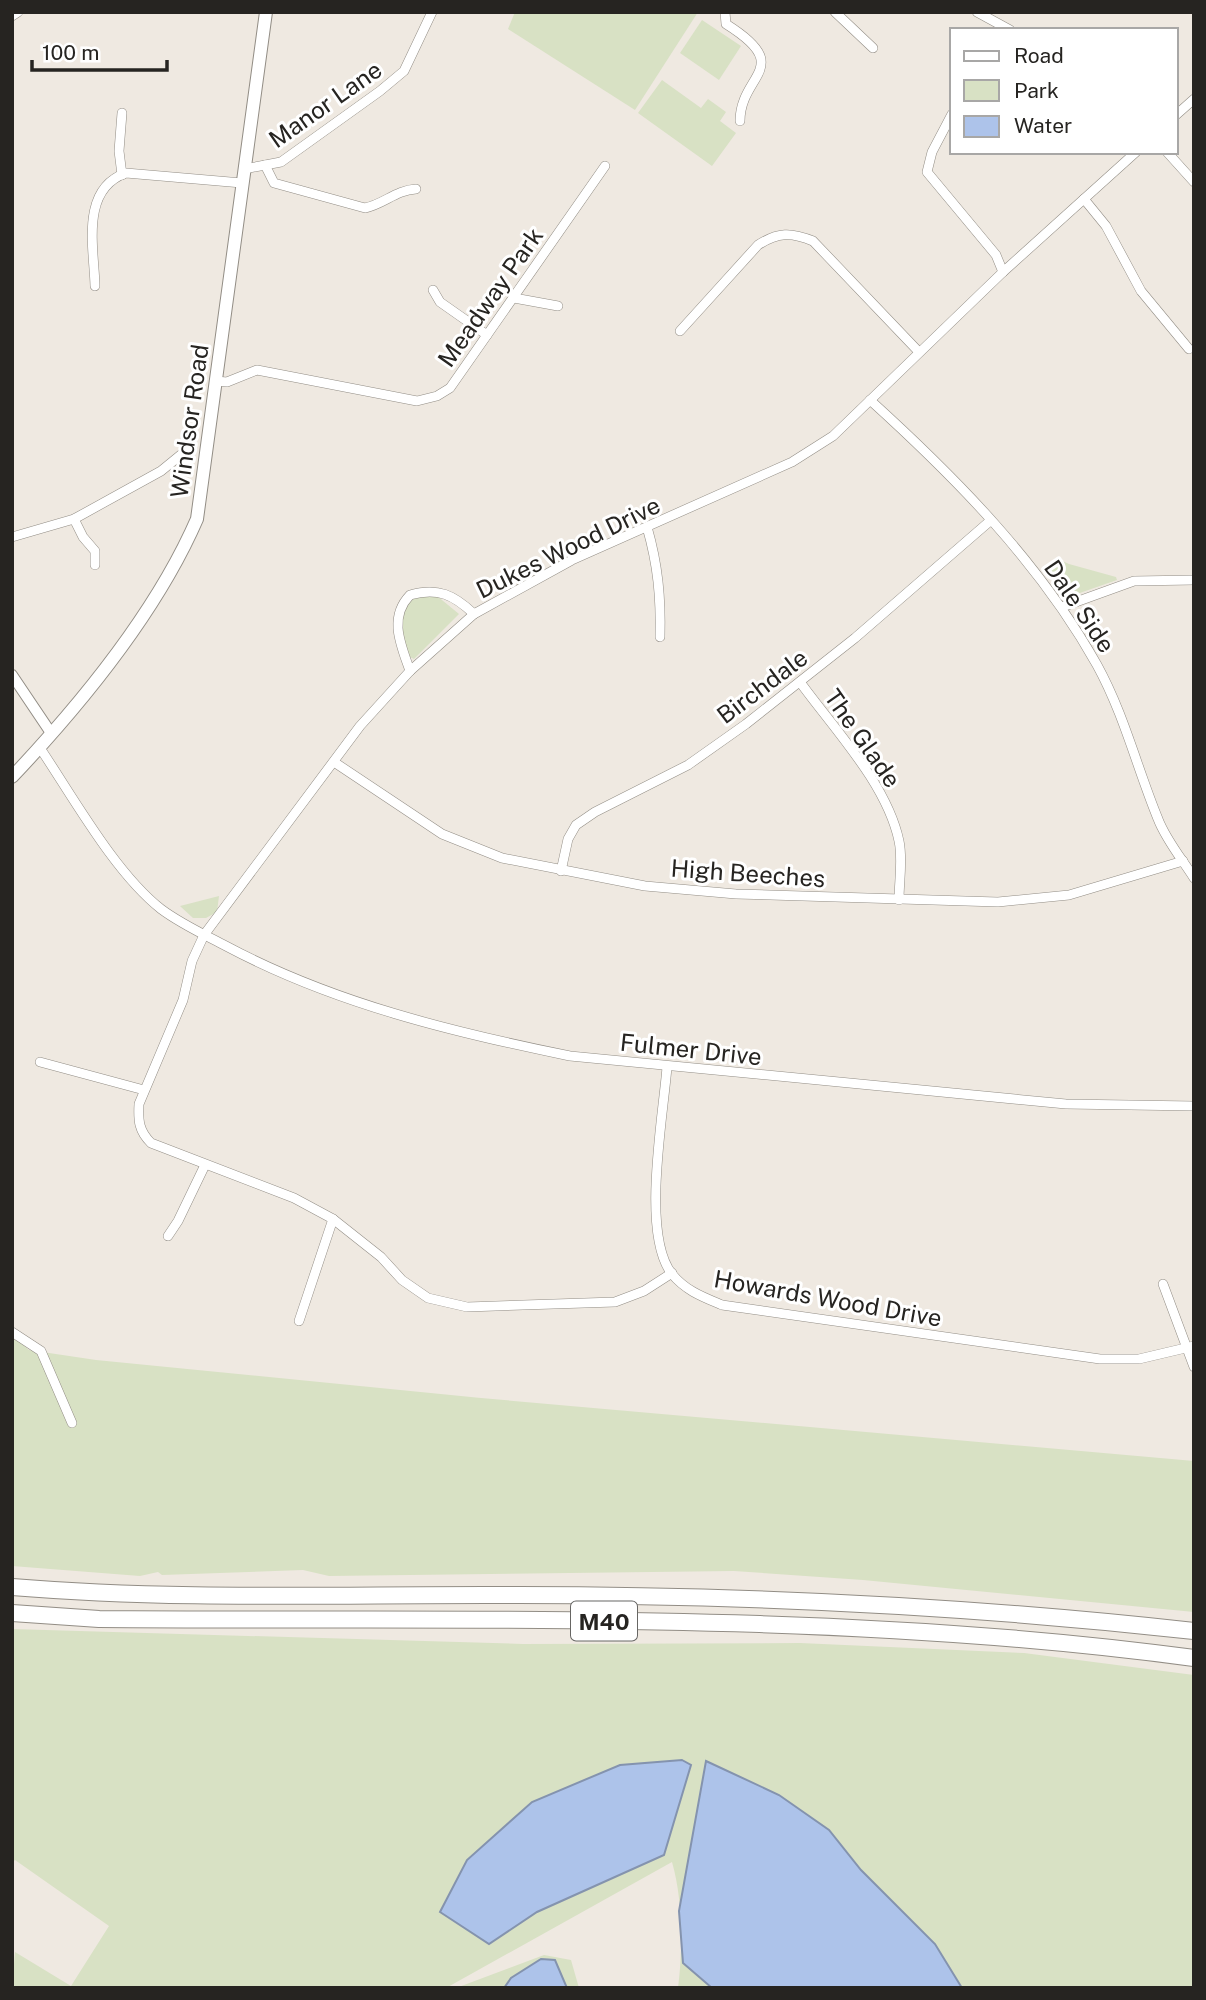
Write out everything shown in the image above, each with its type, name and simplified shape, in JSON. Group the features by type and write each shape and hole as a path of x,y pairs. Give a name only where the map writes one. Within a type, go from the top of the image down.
{"highway":[{"name":"M40","path":"12,1587 211,1596 528,1595 796,1599 913,1605 1194,1632"},
{"name":"M40","path":"12,1613 99,1619 775,1624 1010,1639 1194,1658"}],"main road":[{"name":"Windsor Road","path":"12,777 40,748 116,653 179,561 197,519 266,12"}],"street":[{"path":"12,16 18,12"},
{"name":"Manor Lane","path":"244,169 281,162 319,137 404,71 432,12"},
{"path":"725,12 726,24 752,44 761,64 762,72 742,109 740,121"},
{"path":"835,12 873,48"},
{"path":"977,12 1006,28"},
{"path":"1178,113 1194,99"},
{"path":"122,113 119,152 122,174"},
{"path":"950,118 932,152 927,172 996,255 1003,272"},
{"name":"Dukes Wood Drive","path":"672,1273 644,1291 615,1303 467,1307 428,1298 401,1280 381,1257 333,1219 294,1198 151,1143 143,1135 138,1121 145,1090 183,999 192,961 204,934 360,726 410,671 474,614 537,578 792,462 833,436 1003,272 1134,154"},
{"path":"1169,154 1194,183"},
{"path":"265,165 274,183 365,208 375,206 402,190 416,189"},
{"name":"Meadway Park","path":"215,381 227,382 257,370 417,401 437,396 450,388 605,166"},
{"path":"95,286 92,237 94,206 103,188 122,174 242,183"},
{"path":"1084,199 1107,226 1141,291 1189,349"},
{"path":"680,331 758,245 774,235 794,233 813,241 919,352"},
{"path":"433,290 440,302 488,335"},
{"path":"514,298 558,306"},
{"name":"Dale Side","path":"870,400 940,463 1032,567 1062,607 1099,667 1126,730 1159,822 1194,878"},
{"path":"12,537 74,519 160,471 188,449"},
{"path":"74,519 83,537 95,551 95,565"},
{"name":"Birchdale","path":"561,871 568,839 576,825 594,812 688,765 800,682 990,521"},
{"path":"647,527 657,562 661,597 660,637"},
{"path":"1062,607 1134,581 1194,580"},
{"path":"410,671 397,628 398,612 410,595 439,590 461,602 474,614"},
{"path":"12,675 51,733"},
{"name":"The Glade","path":"800,682 881,794 892,817 900,844 899,900"},
{"path":"40,748 125,870 161,909 204,934"},
{"name":"High Beeches","path":"334,762 442,834 502,858 645,886 723,893 998,902 1069,895 1183,861"},
{"name":"Fulmer Drive","path":"204,934 262,965 339,998 493,1040 570,1056 1066,1104 1194,1106"},
{"path":"40,1062 145,1090"},
{"name":"Howards Wood Drive","path":"667,1067 655,1223 660,1250 672,1273 692,1293 722,1305 1100,1359 1139,1359 1191,1348"},
{"path":"167,1236 178,1221 205,1165"},
{"path":"299,1321 333,1219"},
{"path":"1163,1284 1191,1348 1194,1367"},
{"path":"12,1332 41,1351 72,1423"}],"green space":[{"path":"515,12 698,12 635,110 508,29"},
{"path":"702,20 741,46 719,80 680,53"},
{"path":"662,80 701,108 708,99 726,112 720,121 736,133 712,166 638,113"},
{"path":"1056,558 1116,577 1117,580 1074,595 1067,593 1047,566"},
{"path":"431,591 459,614 414,659 404,654 402,615 410,601"},
{"path":"219,896 217,912 206,918 193,918 180,906"},
{"path":"12,1335 29,1350 96,1360 481,1398 1194,1461 1194,1612 863,1580 734,1571 329,1576 303,1570 162,1575 158,1572 140,1576 12,1566"},
{"path":"12,1629 523,1644 800,1643 1024,1653 1194,1675 1194,1988 678,1988 681,1925 672,1862 446,1988 12,1988 15,1952 71,1986 109,1926 15,1860 12,1863"},
{"path":"544,1955 571,1960 579,1988 456,1988"}],"water":[{"path":"682,1760 691,1765 664,1855 537,1912 489,1944 440,1912 467,1860 532,1802 620,1765"},
{"path":"706,1761 779,1795 829,1830 861,1870 935,1944 962,1988 712,1988 683,1963 679,1911"},
{"path":"541,1959 555,1960 567,1988 504,1988 511,1978"}]}
